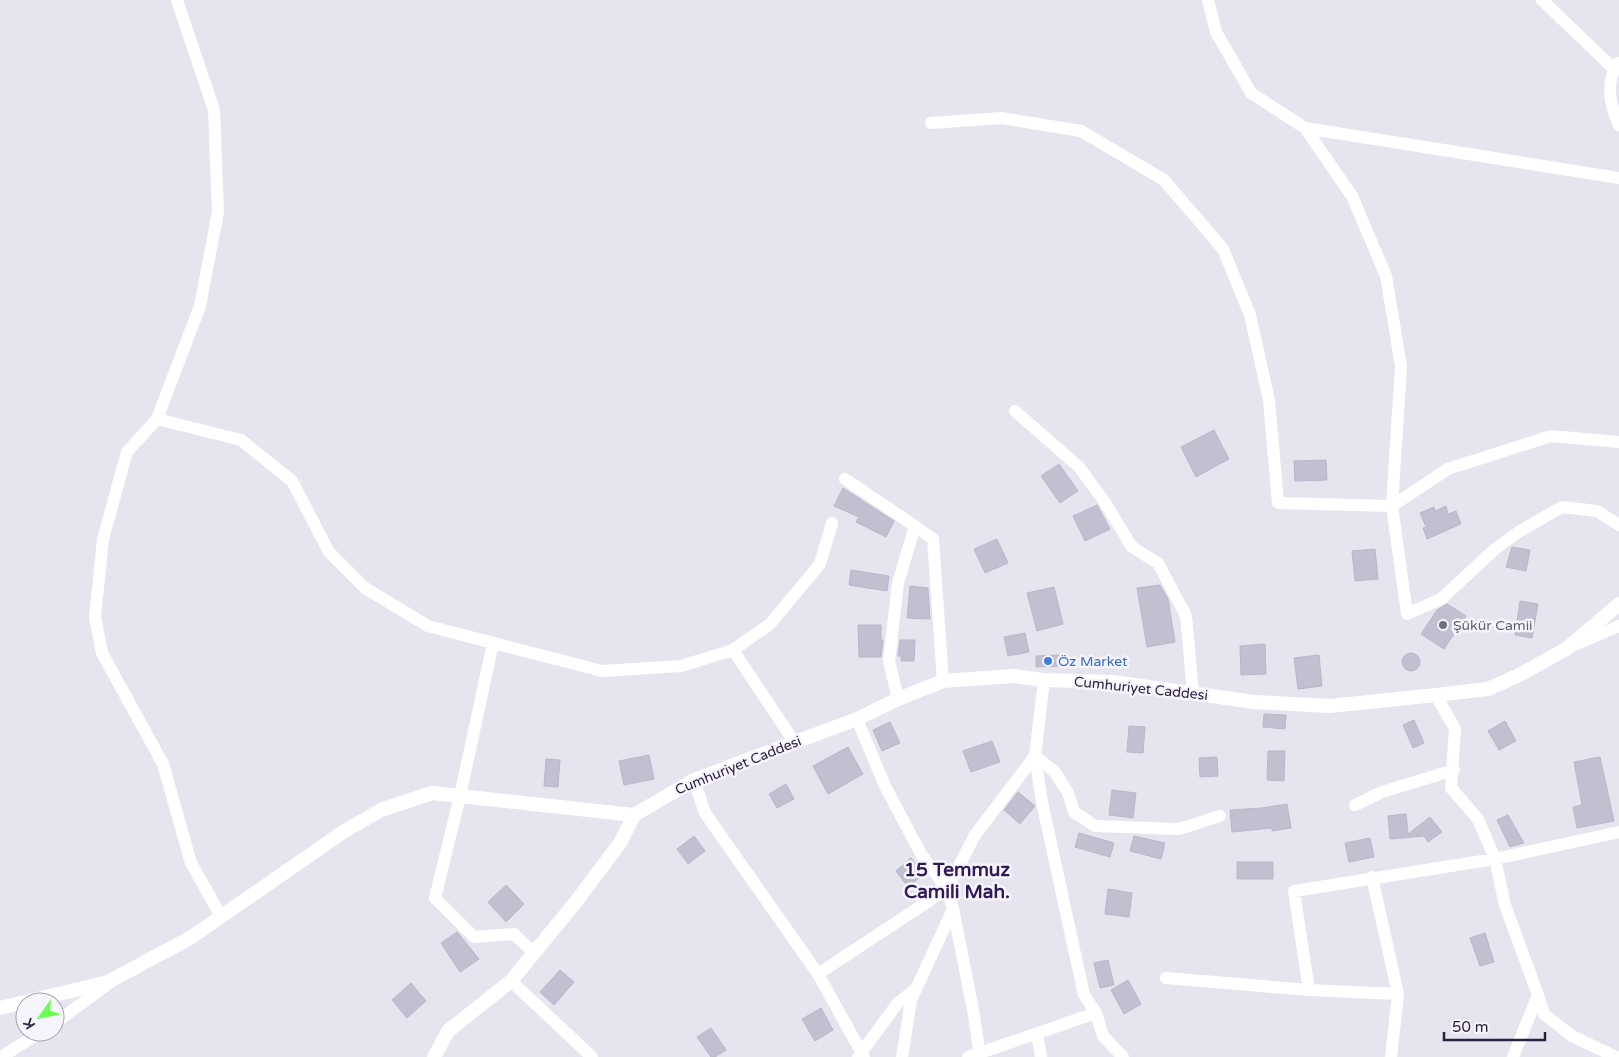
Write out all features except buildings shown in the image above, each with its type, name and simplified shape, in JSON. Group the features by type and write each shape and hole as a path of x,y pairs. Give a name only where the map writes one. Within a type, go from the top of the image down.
{"street":[{"path":"177,0 214,110 218,212 200,306 158,419 127,452 103,539 95,617 102,653 162,764 191,863 221,916"},
{"path":"1208,0 1216,32 1251,93 1305,128 1352,196 1386,276 1401,366 1392,506 1407,614 1441,599 1495,549 1520,531 1562,507 1597,511 1619,525"},
{"path":"1542,0 1617,66 1610,83 1613,113 1619,125"},
{"path":"931,123 1001,118 1081,130 1164,180 1223,249 1250,315 1269,400 1278,503 1392,506 1448,468 1550,436 1619,442"},
{"path":"1305,128 1619,178"},
{"path":"1015,411 1079,467 1104,500 1132,547 1158,563 1186,616 1193,693"},
{"path":"158,419 241,440 292,481 329,552 365,588 428,626 602,671 680,666 733,650 770,624 820,564 832,523"},
{"path":"846,479 933,539 943,681"},
{"path":"898,699 889,661 898,583 915,526"},
{"name":"Cumhuriyet Caddesi","path":"634,815 694,780 857,719 898,699 943,681 1013,676 1044,680 1113,682 1254,702 1330,706 1436,695 1488,689 1566,648 1619,604"},
{"path":"1566,648 1619,626"},
{"path":"493,643 460,796 435,898 474,937 514,934 533,952"},
{"path":"733,650 795,743"},
{"path":"1044,680 1035,756 1044,812 1084,994 1096,1013 1103,1036 1123,1057"},
{"path":"1436,695 1455,728 1452,753 1454,770 1452,788 1478,819 1495,859 1505,905 1544,1014 1572,1036 1618,1057"},
{"path":"857,719 885,786 916,845 947,889 953,909 976,1056 1096,1013"},
{"path":"1035,756 1055,772 1068,793 1074,812 1095,826 1179,829 1220,816"},
{"path":"818,974 947,889 975,835 1035,756"},
{"path":"1355,805 1382,792 1454,770"},
{"path":"694,780 705,813 818,974 861,1056 897,1004 917,988"},
{"path":"65,992 108,982 190,938 269,885 321,845 381,810 432,794 634,815 620,843 575,903 511,981 448,1031 434,1057"},
{"path":"1309,990 1294,890 1495,859 1619,832"},
{"path":"1372,877 1398,994 1391,1057"},
{"path":"902,1057 905,1027 911,1000 953,909"},
{"path":"65,1016 120,975"},
{"path":"1166,978 1309,990 1398,994"},
{"path":"511,981 592,1057"},
{"path":"1512,1057 1538,995"},
{"path":"0,1008 15,1004"},
{"path":"1037,1033 1041,1057"},
{"path":"2,1057 25,1042"}],"place":[{"name":"Şükür Camii","path":"1443,625"},
{"name":"Öz Market","path":"1048,661"}],"district":[{"name":"15 Temmuz Camili Mah.","path":"957,880"}]}
